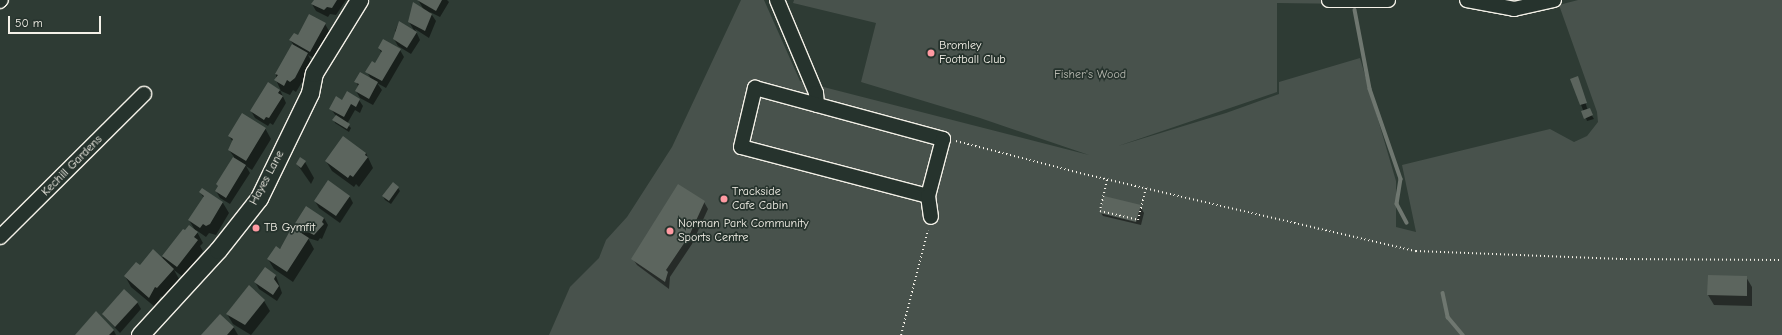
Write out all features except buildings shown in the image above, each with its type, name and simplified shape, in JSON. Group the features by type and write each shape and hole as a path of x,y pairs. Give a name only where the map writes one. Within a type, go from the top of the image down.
{"main road":[{"name":"Hayes Lane","path":"140,335 218,250 259,198 310,93 314,73 359,0"}],"street":[{"path":"777,0 816,93 817,105"},
{"path":"1329,0 1388,0"},
{"path":"1467,0 1514,9 1554,0"},
{"path":"928,196 741,147 756,88 943,139 928,196 931,217"},
{"name":"Kechill Gardens","path":"0,237 144,94"}],"path":[{"path":"943,139 1107,180 1424,252 1622,259 1782,260"},
{"path":"1107,180 1100,211 1138,220 1146,188"},
{"path":"900,335 931,217"}],"green space":[{"name":"Fisher's Wood","path":"741,0 764,0 800,81 1089,155 980,118 861,82 876,23 793,3 794,0 1354,0 1351,4 1277,3 1277,92 1118,146 1226,113 1279,94 1279,82 1360,58 1396,181 1396,227 1416,232 1402,165 1550,129 1574,142 1587,136 1598,122 1597,112 1559,5 1578,0 1782,0 1782,335 549,335 570,287 599,258 606,240 627,217 672,147"}],"waterway":[{"path":"1355,10 1370,89 1401,179 1397,204 1407,223"},
{"path":"1443,293 1448,317 1463,335"}],"place":[{"name":"Bromley Football Club","path":"931,53"},
{"name":"Trackside Cafe Cabin","path":"724,199"},
{"name":"TB Gymfit","path":"256,228"},
{"name":"Norman Park Community Sports Centre","path":"670,231"}]}
